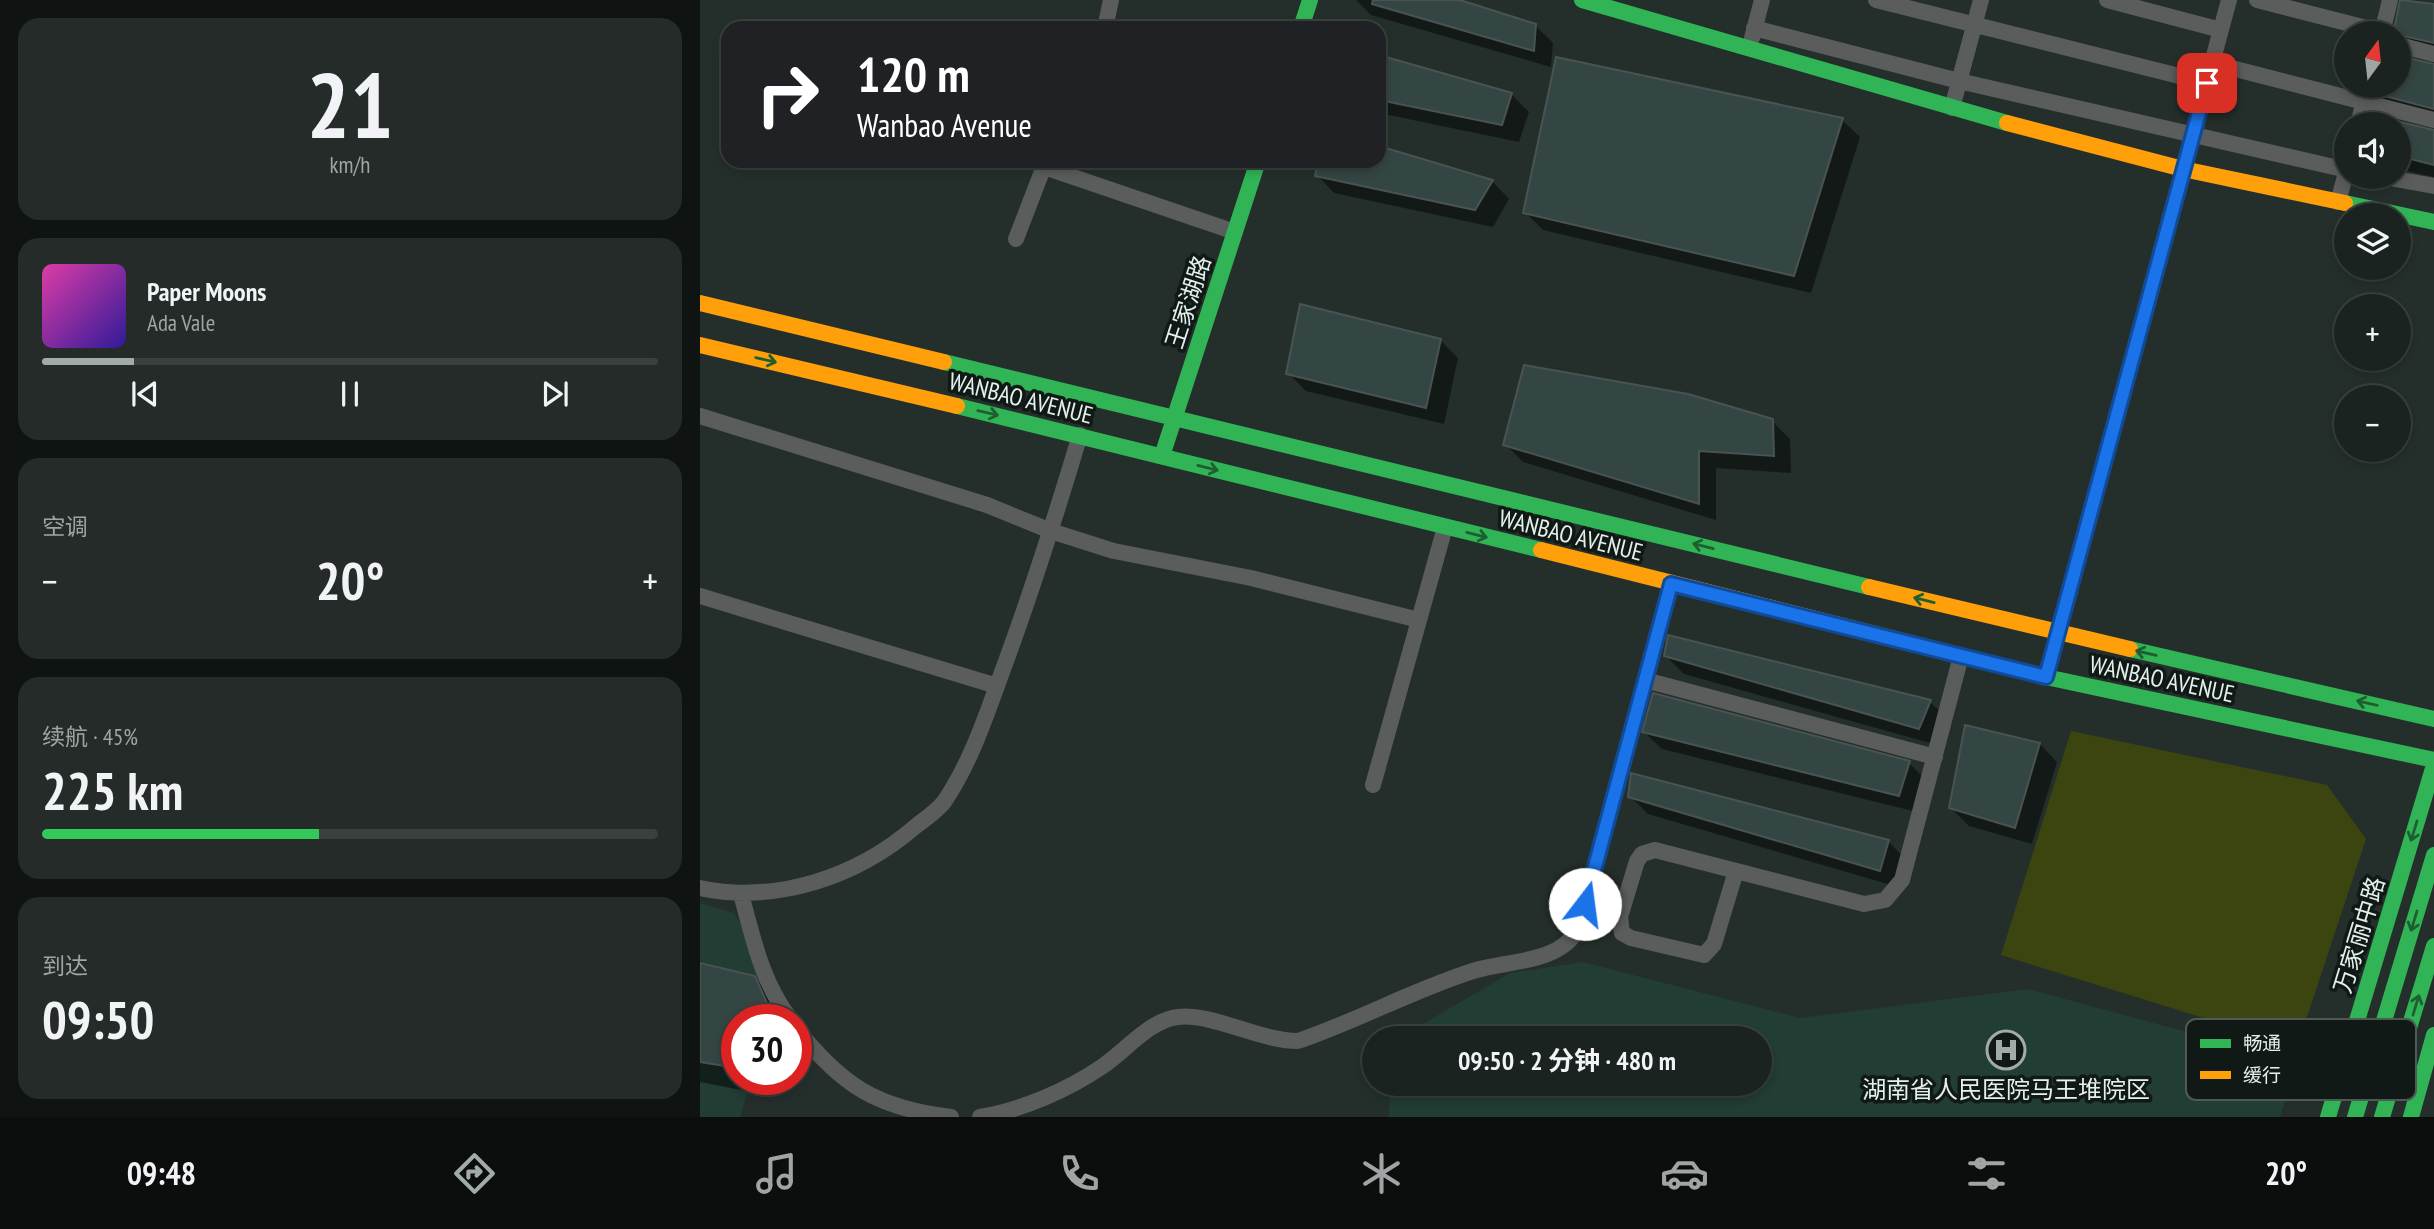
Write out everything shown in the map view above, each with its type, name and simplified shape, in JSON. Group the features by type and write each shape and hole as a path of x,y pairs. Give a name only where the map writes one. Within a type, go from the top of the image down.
{"main road":[{"path":"1303,21 1310,0"},
{"path":"1582,0 1952,108 2183,169 2434,222"},
{"name":"王家湖路","path":"1162,457 1256,168"},
{"name":"WANBAO AVENUE","path":"700,303 2058,633 2434,719"},
{"name":"WANBAO AVENUE","path":"700,345 1080,435 2046,677 2434,763"},
{"name":"万家丽中路","path":"2357,1019 2434,763"},
{"path":"2385,1019 2434,855"},
{"path":"2412,1019 2434,946"},
{"path":"2416,1099 2434,1035"},
{"name":"万家丽中路","path":"2328,1117 2333,1100"},
{"path":"2355,1117 2360,1100"},
{"path":"2382,1117 2387,1100"},
{"path":"2411,1117 2416,1100"}],"street":[{"path":"1106,21 1111,0"},
{"path":"1749,50 1762,0"},
{"path":"1876,0 2207,83"},
{"path":"1952,108 1980,0"},
{"path":"2107,0 2221,30"},
{"path":"2046,677 2230,0"},
{"path":"2257,0 2337,21"},
{"path":"2385,21 2390,0"},
{"path":"1755,28 1959,81 2334,167"},
{"path":"2412,48 2434,54"},
{"path":"2212,63 2434,120"},
{"path":"2361,112 2365,98"},
{"path":"1016,239 1043,168"},
{"path":"1056,168 1235,232"},
{"path":"2411,182 2434,186"},
{"path":"2338,202 2342,189"},
{"path":"700,416 987,505 1051,531 1114,551 1251,578 1419,620"},
{"path":"700,888 741,894 765,893 819,882 895,844 942,804 974,749 1051,531 1080,435"},
{"path":"1373,785 1445,527"},
{"path":"980,1117 1028,1105 1101,1068 1158,1024 1178,1017 1200,1019 1280,1041 1298,1041 1472,971 1562,948 1571,941 1578,929 1671,584"},
{"path":"700,596 997,686"},
{"path":"1736,871 1714,944 1704,955 1683,952 1622,933 1620,917 1642,854 1655,850 1864,904 1885,900 1902,880 1961,656"},
{"path":"1645,680 1935,757"},
{"path":"741,894 760,964 779,1004"},
{"path":"812,1046 842,1079 889,1111 951,1117"}],"shaded area":[{"path":"700,903 734,913 773,980 770,1004 721,1004 721,1095 747,1095 740,1117 700,1117"},
{"name":"湖南省人民医院马王堆院区","path":"1583,962 1800,1018 2028,989 2186,1032 2186,1100 2286,1100 2280,1117 1389,1117 1390,1096 1772,1096 1772,1026 1419,1026 1510,973"}],"green space":[{"path":"2071,731 2327,785 2366,839 2306,1019 2207,1019 2001,955"}],"building":[{"path":"1373,0 1460,0 1536,24 1534,51 1372,4"},
{"path":"2400,0 2434,4 2434,43 2412,38 2412,21 2396,21"},
{"path":"1386,57 1512,93 1502,125 1386,101"},
{"path":"1556,57 1843,118 1794,276 1523,213"},
{"path":"2412,59 2434,64 2434,109 2392,98 2412,98"},
{"path":"2411,125 2434,130 2434,165 2411,159"},
{"path":"1386,148 1493,180 1475,210 1315,176 1317,168 1386,168"},
{"path":"1300,304 1441,339 1426,408 1286,374"},
{"path":"1524,365 1688,394 1773,419 1774,456 1699,451 1699,504 1503,445"},
{"path":"1668,635 1931,700 1919,729 1664,656"},
{"path":"1653,693 1910,761 1899,796 1642,732"},
{"path":"1965,725 2040,743 2015,828 1949,808"},
{"path":"1631,773 1889,840 1880,871 1628,797"},
{"path":"700,963 755,976 767,1004 721,1004 721,1066 700,1062"}],"traffic: fast":[{"path":"1303,21 1310,0"},
{"path":"1582,0 2007,123"},
{"path":"1162,456 1256,168"},
{"path":"2411,217 2434,222"},
{"path":"944,362 1869,587"},
{"path":"957,406 1541,550"},
{"path":"2130,649 2434,719"},
{"path":"1947,652 2046,677 2434,760"},
{"path":"2358,1019 2434,765"},
{"path":"2385,1019 2434,855"},
{"path":"2412,1019 2434,946"},
{"path":"2416,1099 2434,1035"},
{"path":"2328,1117 2333,1100"},
{"path":"2355,1117 2360,1100"},
{"path":"2382,1117 2387,1100"},
{"path":"2411,1117 2416,1100"}],"traffic: slow":[{"path":"2007,123 2183,169 2345,203"},
{"path":"700,303 944,362"},
{"path":"700,345 957,406"},
{"path":"1541,550 1947,652"},
{"path":"1869,587 2130,649"}],"place":[{"name":"湖南省人民医院马王堆院区","path":"2006,1050"}],"route":[{"path":"1585,904 1671,584 2046,677 2207,83"}]}
